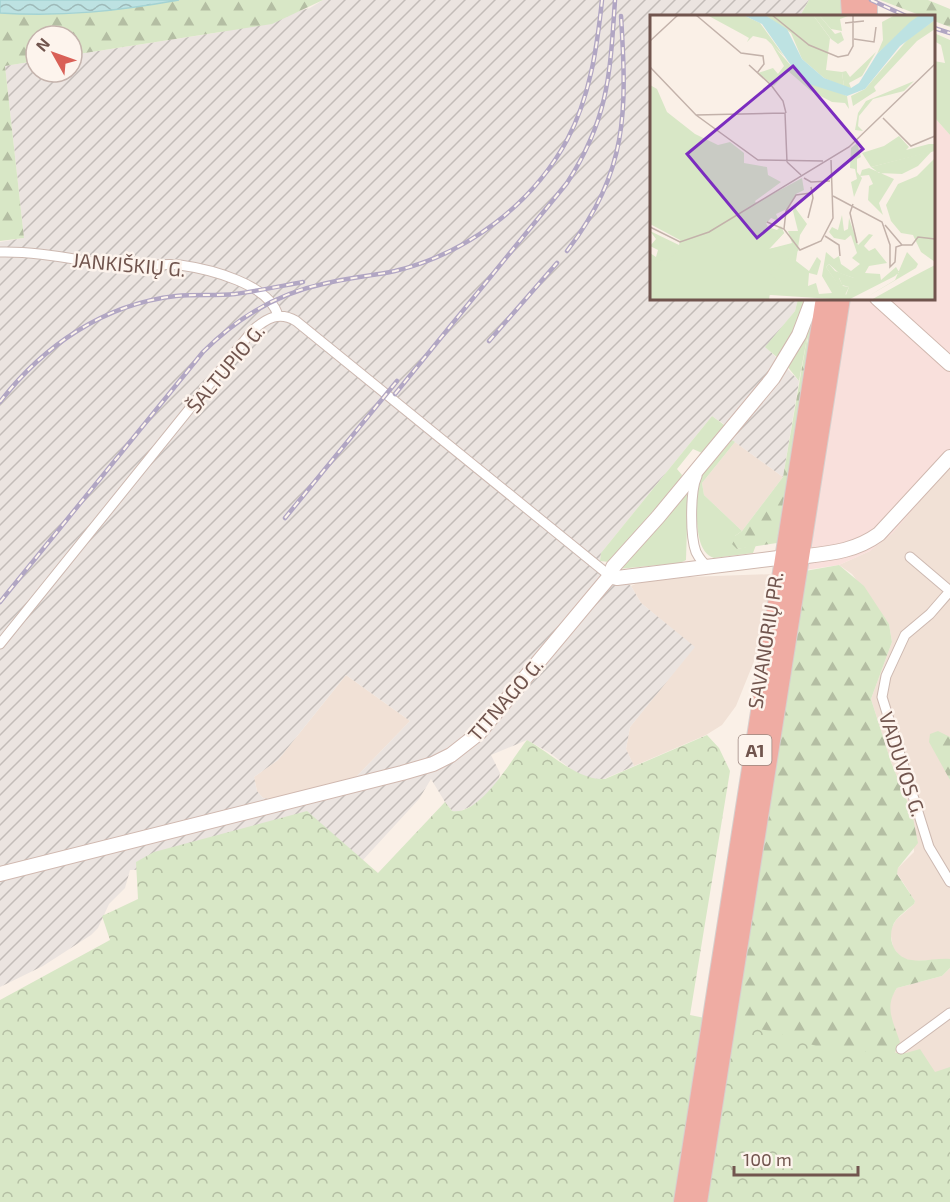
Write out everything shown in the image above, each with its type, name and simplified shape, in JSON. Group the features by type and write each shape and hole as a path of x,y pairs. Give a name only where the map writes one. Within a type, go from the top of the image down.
{"highway":[{"path":"850,0 851,15"},
{"name":"SAVANORIŲ PR.","path":"684,1202 825,300"},
{"name":"SAVANORIŲ PR.","path":"698,1202 841,300"}],"street":[{"name":"JANKIŠKIŲ G.","path":"0,252 122,266 180,265 241,282 259,290 272,301 278,316"},
{"name":"TITNAGO G.","path":"0,874 433,764 451,755 478,733 610,576 612,567 702,464 772,378 799,335 812,300"},
{"path":"879,300 950,364"},
{"name":"ŠALTUPIO G.","path":"0,644 253,330 264,320 278,316 296,321 610,576"},
{"path":"807,556 847,550 870,541 950,457"},
{"path":"702,464 693,485 693,540 696,552 708,567"},
{"path":"910,556 950,591"},
{"path":"610,576 617,578 778,558"},
{"name":"VADUVOS G.","path":"950,591 930,614 905,635 886,676 882,697 929,847 950,882"},
{"path":"901,1049 950,1013"}],"shaded area":[{"path":"323,0 809,0 801,15 650,15 650,300 798,300 795,311 766,347 799,381 783,477 732,440 737,433 712,416 601,553 600,561 631,586 641,603 695,647 630,727 626,749 634,766 604,779 592,780 580,776 550,753 527,740 491,755 500,773 497,786 474,805 458,812 452,811 431,779 419,799 363,860 130,870 125,888 109,904 98,928 91,935 43,966 0,987 0,242 24,238 5,66 24,63 24,84 84,84 84,53 221,32 310,8","holes":["346,675 410,721 356,777 269,799 263,798 257,791 254,777 278,760"]},
{"path":"935,118 950,135 950,466 892,534 870,551 839,565 805,570 847,300 935,300"},
{"path":"735,442 783,477 742,531 704,495 702,483"},
{"path":"950,466 950,737 947,771 950,780 950,959 913,961 901,958 893,947 890,931 896,920 915,901 897,873 898,868 914,852 912,813 891,762 871,699 892,642 889,624 852,574 839,565 870,551"},
{"path":"774,574 765,634 736,706 722,725 706,735 634,766 626,749 630,727 694,647 641,603 631,586 640,582 688,577"},
{"path":"346,675 410,721 356,777 269,799 263,798 257,791 254,777 278,760"},
{"path":"950,968 950,1072 897,1084 888,1008 890,999 897,988 942,976"}],"green space":[{"path":"180,0 323,0 272,24 84,53 84,24 24,24 24,63 5,66 24,238 0,241 0,13 46,14 134,7"},
{"path":"809,0 843,0 844,15 801,15"},
{"path":"880,0 928,0 950,9 950,27 935,21 935,15 919,15"},
{"path":"935,33 950,40 950,135 935,118 935,61 945,63 941,45 935,42"},
{"path":"798,300 808,300 800,321 779,359 765,347 795,311"},
{"path":"818,300 811,349 807,338 799,381 787,366"},
{"path":"807,338 810,355 777,543 737,549 732,544 735,536 742,531 783,477"},
{"path":"712,416 727,427 702,453 693,449 677,469 682,475 681,478 665,503 609,562 600,561 601,553"},
{"path":"732,440 735,442 702,483 704,495 742,531 735,536 737,549 756,545 753,553 714,558 707,554 699,538 696,487 699,479"},
{"path":"685,494 688,495 686,560 680,563 618,569"},
{"path":"839,565 864,586 889,624 892,642 871,699 891,762 912,813 918,843 898,868 897,874 915,901 896,920 891,939 896,950 905,958 921,961 950,959 950,968 942,976 897,988 890,1008 900,1042 891,1061 950,1202 704,1202 805,571"},
{"path":"938,731 950,737 950,780 929,742 930,734"},
{"path":"707,735 719,748 730,771 690,1015 774,1032 831,1051 906,1053 920,1049 935,1072 950,1067 950,1202 0,1202 0,1000 110,940 102,916 138,899 136,862 154,852 307,811 378,873 445,802 452,811 463,810 484,796 504,773 527,740 585,776 605,779"}],"water":[{"path":"0,0 179,0 112,10 46,14 0,13"}],"railway":[{"path":"0,602 203,352 229,328 273,301 306,288 395,271 447,252 471,239 516,206 552,164 575,124 591,72 602,0"},
{"path":"395,394 567,183 581,160 592,137 605,95 615,0"},
{"path":"871,0 904,15"},
{"path":"567,251 587,222 602,194 619,140 624,82 621,16"},
{"path":"935,28 950,33"},
{"path":"489,341 557,263"},
{"path":"0,402 17,382 56,346 100,318 124,308 176,296 235,294 303,282"},
{"path":"285,518 397,381"}]}
